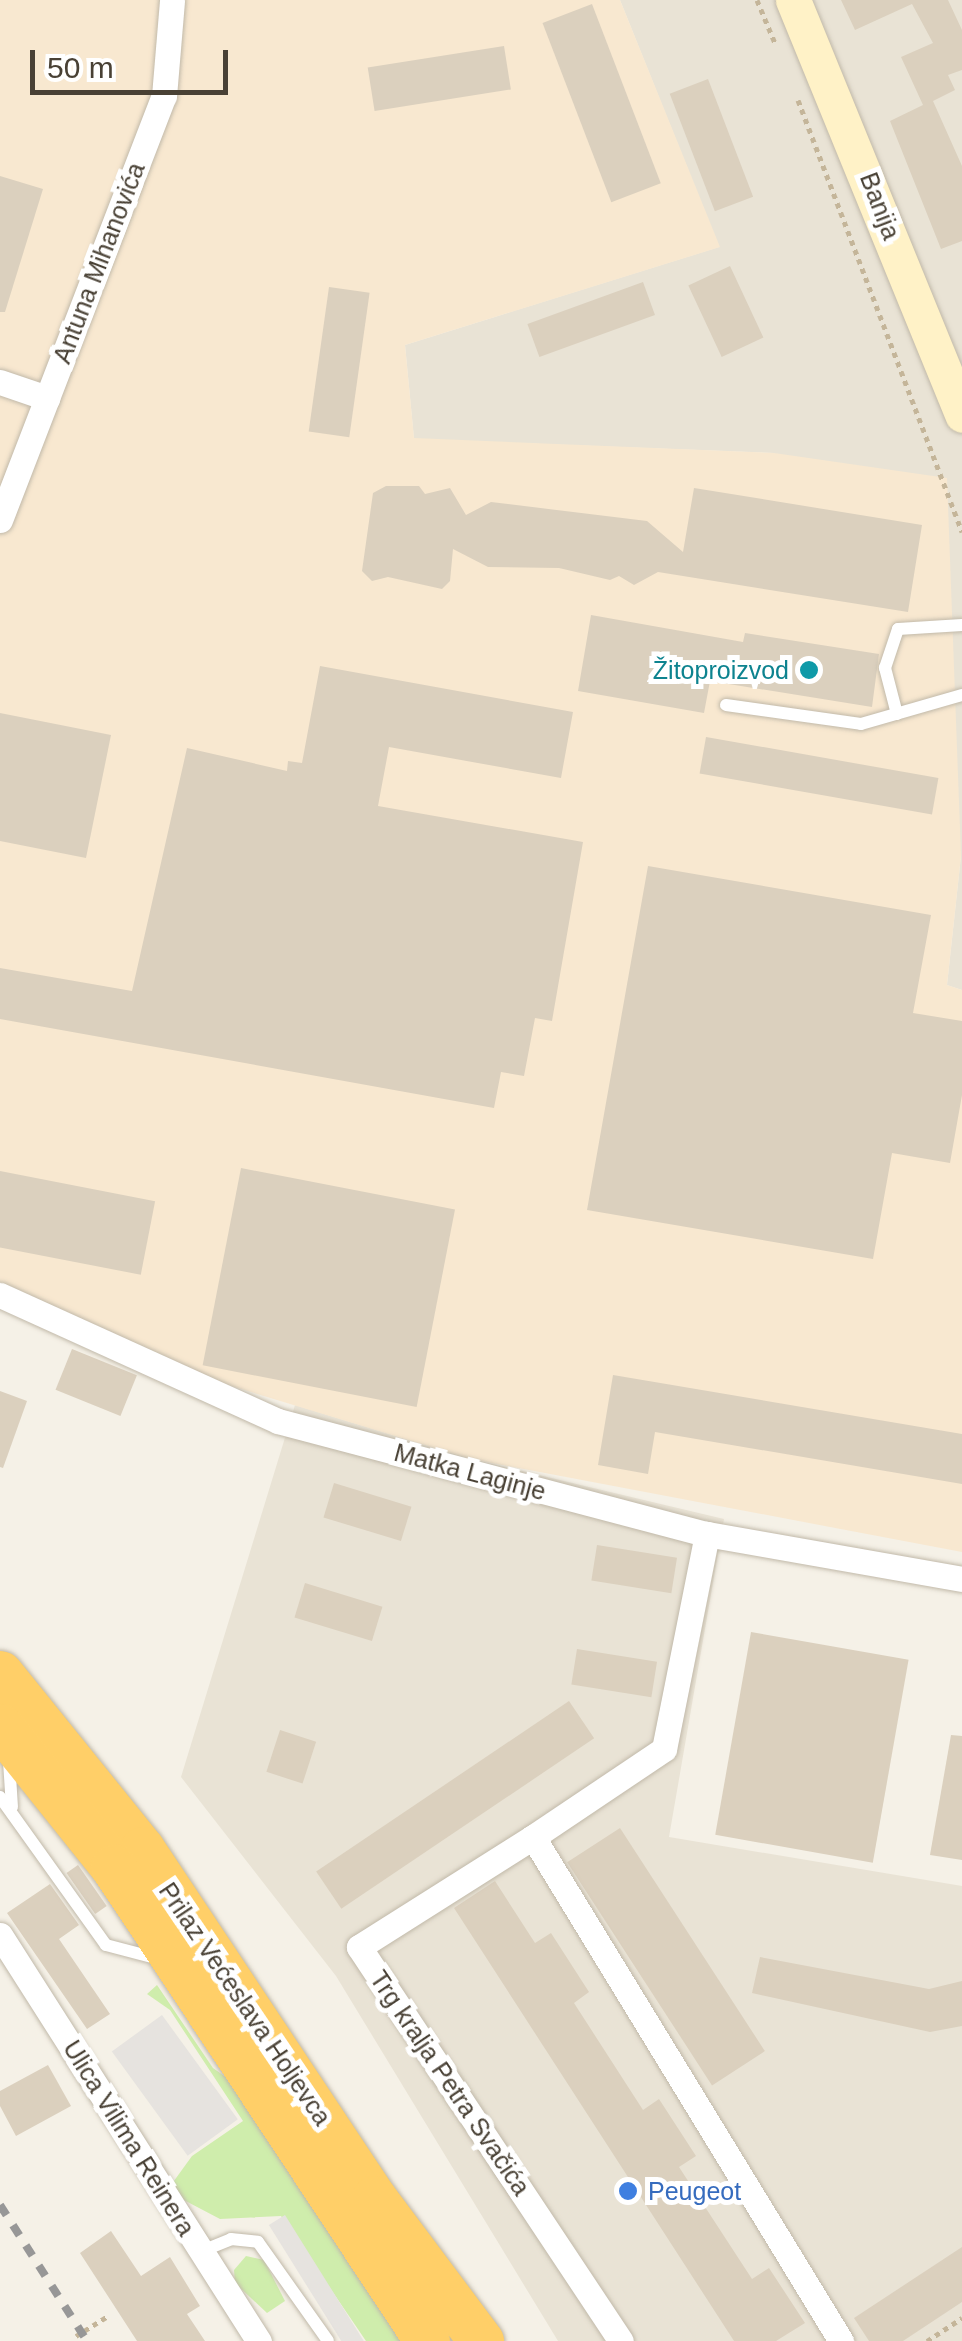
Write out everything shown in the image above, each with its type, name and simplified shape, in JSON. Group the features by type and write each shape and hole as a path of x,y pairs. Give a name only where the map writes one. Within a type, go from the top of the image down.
{"highway":[{"name":"Prilaz Većeslava Holjevca","path":"0,1673 142,1850 364,2183 481,2341"},
{"name":"Prilaz Većeslava Holjevca","path":"3,1730 178,1962 427,2341"}],"main road":[{"name":"Banija","path":"793,0 962,415"}],"street":[{"name":"Antuna Mihanovića","path":"0,520 164,96 172,0"},
{"path":"0,382 47,398"},
{"name":"Matka Laginje","path":"0,1295 278,1422 707,1534 962,1579"},
{"name":"Trg kralja Petra Svačića","path":"622,2341 359,1948 664,1749 707,1534"},
{"path":"533,1838 841,2341"},
{"name":"Ulica Vilima Reinera","path":"0,1935 259,2341"}],"lane":[{"path":"897,714 885,668 898,629 962,625"},
{"path":"726,704 861,724 962,694"},
{"path":"3,1730 12,1806 32,1844 106,1946 178,1962"},
{"path":"0,1797 12,1806"},
{"path":"202,2251 230,2239 258,2242 328,2341"}],"path":[{"path":"757,0 777,49"},
{"path":"791,81 962,532"},
{"path":"76,2336 107,2317"},
{"path":"927,2341 962,2318"}],"shaded area":[{"path":"0,0 620,0 720,247 405,345 414,438 774,453 947,478 961,856 947,985 962,990 962,1552 471,1459 205,1378 0,1288"},
{"path":"620,0 962,0 962,990 947,985 961,856 774,453 414,439 405,345 719,247"},
{"path":"295,1405 471,1459 724,1519 669,1837 962,1886 962,2341 558,2341 336,1976 181,1777"},
{"path":"162,2015 238,2119 188,2156 112,2051"},
{"path":"285,2215 364,2341 341,2341 269,2225"}],"green space":[{"path":"157,1985 213,2068 241,2088 407,2341 366,2341 281,2216 220,2219 180,2198 171,2185 192,2156 243,2121 170,2010 147,1994"},
{"path":"246,2256 264,2260 285,2301 267,2313 235,2283 234,2270"}],"building":[{"path":"841,0 948,0 962,30 962,70 948,75 955,90 933,101 962,166 962,241 941,249 890,121 923,105 901,57 933,43 912,4 855,30"},
{"path":"592,4 661,183 611,202 543,23"},
{"path":"504,46 511,89 375,111 368,68"},
{"path":"708,79 753,197 715,211 670,94"},
{"path":"0,176 43,189 5,312 0,312"},
{"path":"730,266 763,338 722,357 688,285"},
{"path":"643,282 655,315 539,357 527,324"},
{"path":"329,287 370,293 349,437 309,432"},
{"path":"386,486 419,486 425,494 450,488 466,515 491,502 647,521 683,552 694,488 922,525 908,612 658,572 634,585 619,576 610,580 559,568 488,567 453,549 450,581 442,589 388,577 372,581 362,571 373,493"},
{"path":"591,615 743,642 745,633 879,654 872,707 710,681 704,713 578,691"},
{"path":"320,666 573,712 561,778 389,747 378,806 583,842 552,1021 535,1018 524,1076 501,1072 494,1108 0,1019 0,968 132,991 187,748 287,771 288,761 302,763"},
{"path":"0,713 111,735 86,858 0,841"},
{"path":"706,737 938,778 932,814 700,773"},
{"path":"648,866 931,915 913,1013 962,1021 962,1095 950,1163 892,1153 873,1259 587,1210"},
{"path":"241,1168 455,1210 417,1407 203,1365"},
{"path":"0,1171 155,1201 141,1275 0,1247"},
{"path":"72,1349 137,1375 120,1416 56,1390"},
{"path":"613,1375 962,1434 962,1484 655,1432 648,1474 598,1465"},
{"path":"0,1391 27,1401 3,1468 0,1467"},
{"path":"334,1483 411,1507 401,1541 323,1517"},
{"path":"597,1545 677,1558 671,1593 591,1581"},
{"path":"305,1583 382,1607 372,1641 294,1617"},
{"path":"751,1632 909,1660 873,1863 715,1835"},
{"path":"577,1649 657,1662 651,1697 571,1685"},
{"path":"569,1701 594,1738 341,1909 316,1872"},
{"path":"280,1730 316,1742 303,1784 266,1772"},
{"path":"951,1735 962,1736 962,1860 930,1855"},
{"path":"620,1828 765,2051 712,2085 567,1862"},
{"path":"78,1865 107,1906 95,1914 67,1873"},
{"path":"495,1881 535,1943 551,1933 589,1992 574,2003 643,2110 659,2099 696,2156 679,2167 752,2279 769,2268 805,2323 776,2341 734,2341 454,1908"},
{"path":"50,1884 79,1925 59,1939 110,2014 87,2029 7,1913"},
{"path":"760,1957 929,1989 962,1981 962,2026 930,2032 752,1993"},
{"path":"48,2065 71,2106 16,2136 0,2106 0,2091"},
{"path":"111,2231 141,2276 170,2257 200,2306 187,2314 205,2341 137,2341 80,2253"},
{"path":"962,2247 962,2302 903,2341 869,2341 854,2318"}],"railway":[{"path":"0,2205 87,2341"}],"place":[{"name":"Žitoproizvod","path":"809,670"},
{"name":"Peugeot","path":"628,2191"}]}
